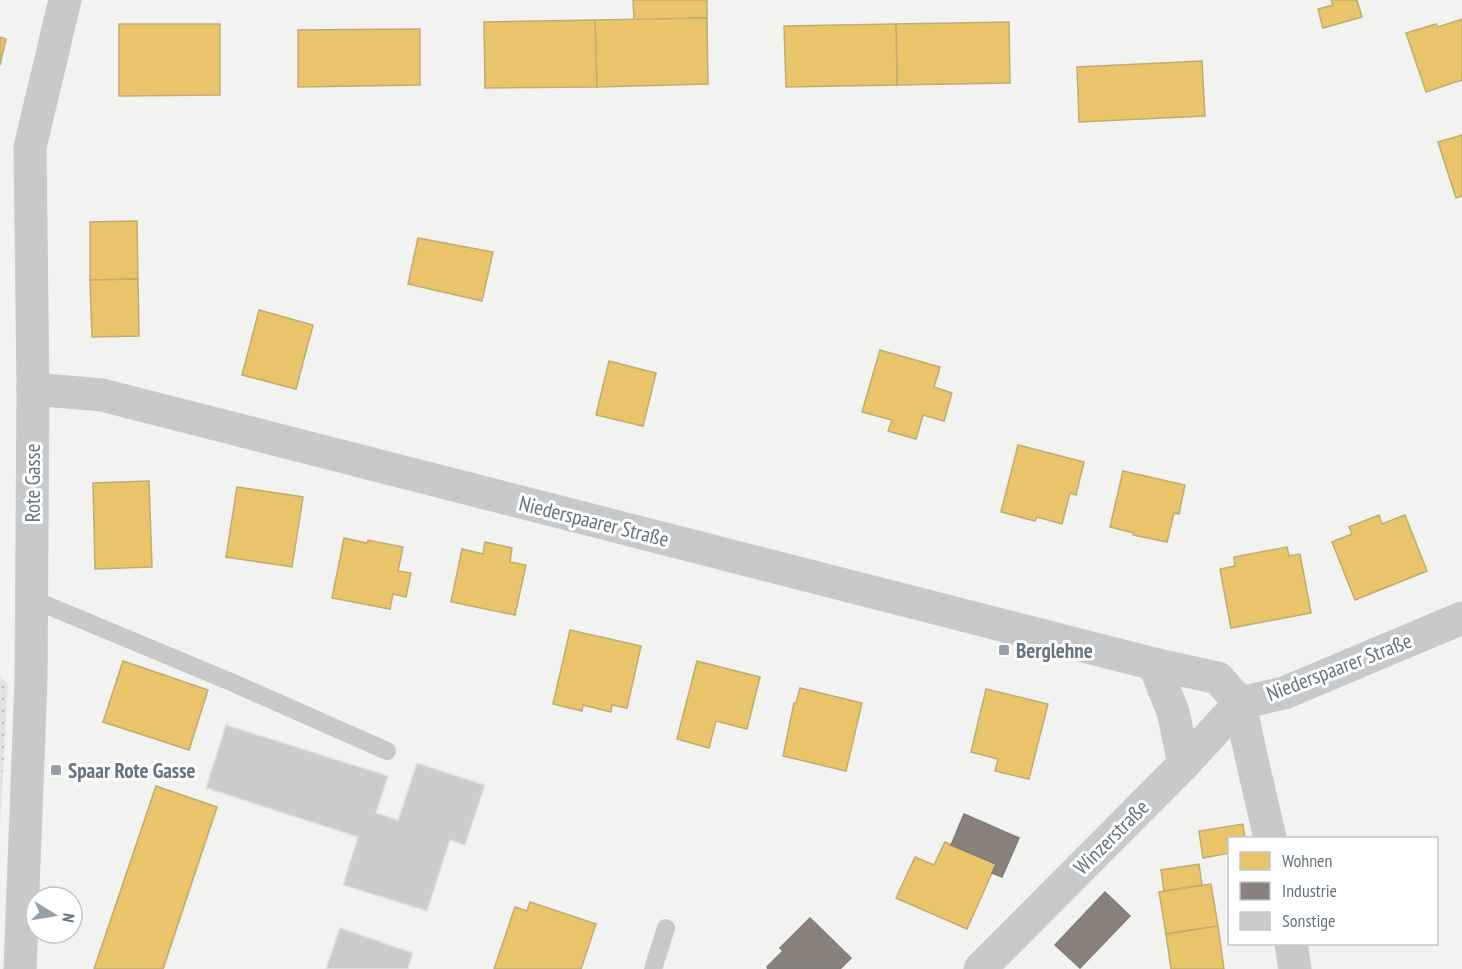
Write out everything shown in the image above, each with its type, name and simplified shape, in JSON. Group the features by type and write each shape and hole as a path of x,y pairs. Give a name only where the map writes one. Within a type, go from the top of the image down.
{"street":[{"name":"Rote Gasse","path":"20,969 31,691 33,389 30,147 65,0"},
{"name":"Niederspaarer Straße","path":"33,389 102,394 1154,664 1218,678 1240,703 1284,693 1462,618"},
{"path":"1154,664 1173,712 1184,764"},
{"path":"1240,703 1270,837"},
{"name":"Winzerstraße","path":"980,969 1184,764 1240,703"},
{"path":"1291,945 1295,969"}],"lane":[{"path":"32,599 231,682 387,751"},
{"path":"653,969 666,928"}],"shaded area":[{"path":"0,676 8,684 0,826"}],"building: Wohnen":[{"path":"633,0 707,0 707,18 634,20"},
{"path":"1331,0 1357,0 1362,17 1323,28 1318,9 1333,5"},
{"path":"707,18 708,84 597,87 595,20"},
{"path":"1462,19 1462,80 1426,92 1406,33 1436,24 1438,27"},
{"path":"595,20 597,87 485,88 484,22"},
{"path":"1009,22 1010,83 897,85 896,24"},
{"path":"119,24 220,24 220,95 119,96"},
{"path":"896,24 897,85 786,87 784,26"},
{"path":"420,29 420,85 298,87 298,30"},
{"path":"0,37 6,39 0,65"},
{"path":"1202,61 1205,116 1079,122 1077,67"},
{"path":"1462,135 1462,196 1456,198 1438,142"},
{"path":"137,221 138,279 90,280 90,222"},
{"path":"418,238 493,252 482,301 408,284"},
{"path":"138,279 139,336 92,337 90,280"},
{"path":"259,310 313,325 296,389 242,375"},
{"path":"880,350 940,367 934,387 952,393 944,421 923,415 916,439 888,431 892,420 862,412"},
{"path":"609,361 656,373 643,426 596,415"},
{"path":"1018,445 1084,462 1076,495 1070,493 1062,524 1037,517 1035,521 1001,512"},
{"path":"1123,471 1185,485 1179,514 1174,513 1167,542 1133,535 1134,533 1110,527"},
{"path":"149,481 152,567 95,569 93,483"},
{"path":"237,487 303,497 292,567 226,557"},
{"path":"1379,515 1382,524 1405,515 1427,571 1355,600 1332,542 1352,534 1349,527"},
{"path":"344,538 403,547 398,571 411,573 406,597 393,594 390,609 332,598"},
{"path":"485,542 512,548 510,562 526,565 515,615 451,602 462,549 483,554"},
{"path":"1287,547 1289,556 1300,554 1311,613 1231,628 1220,569 1235,566 1234,557"},
{"path":"570,630 641,646 627,708 612,705 611,712 583,705 582,711 553,704"},
{"path":"123,661 208,690 189,750 103,722"},
{"path":"697,661 760,677 747,729 716,721 709,748 677,739"},
{"path":"800,688 862,703 846,771 783,756 794,703 796,703"},
{"path":"986,689 1048,704 1029,779 995,771 998,759 971,752"},
{"path":"156,786 217,807 163,969 94,969"},
{"path":"1243,824 1245,837 1228,837 1228,853 1203,858 1199,831"},
{"path":"945,842 996,864 967,929 896,898 915,857 934,865"},
{"path":"1199,864 1202,885 1164,891 1161,870"},
{"path":"1211,884 1218,926 1166,934 1159,892"},
{"path":"530,902 596,924 581,969 494,969 515,907 527,911"},
{"path":"1218,926 1224,969 1171,969 1166,934"}],"building: Industrie":[{"path":"964,814 1019,838 1002,877 992,873 996,864 951,845"},
{"path":"1105,892 1130,916 1080,968 1055,945"},
{"path":"810,918 851,958 840,969 768,969 767,967 783,951 780,948"}],"building: Sonstige":[{"path":"226,725 388,776 376,813 398,820 417,763 485,785 465,845 450,840 427,911 343,885 358,837 206,788"},
{"path":"340,928 413,953 408,969 326,969"}],"place":[{"name":"Berglehne","path":"1004,650"},
{"name":"Spaar Rote Gasse","path":"56,770"}]}
